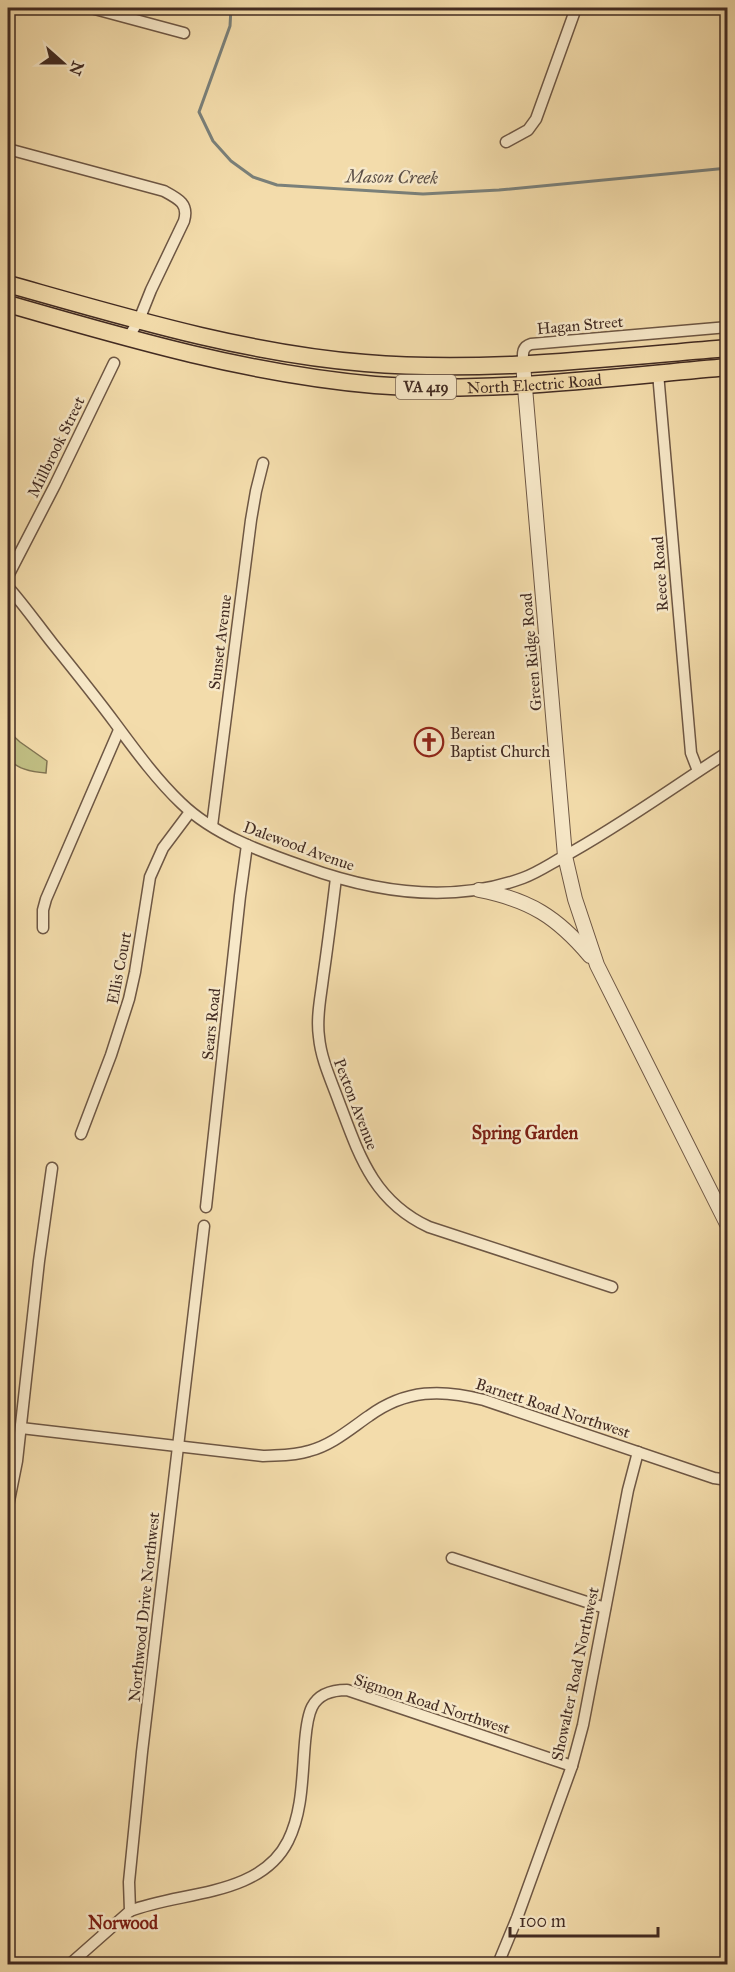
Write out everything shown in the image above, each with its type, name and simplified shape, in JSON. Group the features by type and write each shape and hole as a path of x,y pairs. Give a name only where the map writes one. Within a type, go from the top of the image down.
{"main road":[{"name":"VA 419","path":"8,284 139,320"},
{"name":"VA 419","path":"8,304 129,338"},
{"name":"North Electric Road","path":"139,320 216,340 307,357 418,366 523,364 728,348"},
{"name":"North Electric Road","path":"129,338 248,368 321,379 414,387 524,384 728,367"}],"street":[{"path":"91,8 184,33"},
{"path":"506,142 524,134 533,126 576,8"},
{"path":"8,149 164,191 176,197 185,207 186,213 129,338"},
{"name":"Hagan Street","path":"523,364 522,351 531,344 728,327"},
{"path":"657,333 658,354"},
{"name":"Millbrook Street","path":"8,576 114,363"},
{"name":"Green Ridge Road","path":"523,364 565,856 578,909 597,964 728,1226"},
{"name":"Reece Road","path":"658,373 691,753 698,771"},
{"name":"Sunset Avenue","path":"212,826 251,520 263,463"},
{"name":"Dalewood Avenue","path":"8,587 119,730 159,779 190,812 248,844 296,864 336,878 378,888 434,892 479,890 520,879 594,841 728,752"},
{"path":"44,928 43,910 46,899 119,730"},
{"name":"Ellis Court","path":"81,1134 111,1055 129,999 150,877 155,862 190,812"},
{"name":"Sears Road","path":"206,1207 240,896 248,844"},
{"name":"Pexton Avenue","path":"336,878 318,1035 322,1058 360,1159 373,1179 395,1206 410,1218 612,1287"},
{"path":"479,890 511,898 544,913 579,943 597,964"},
{"path":"8,1506 17,1461 52,1168"},
{"name":"Northwood Drive Northwest","path":"130,1911 129,1882 204,1226"},
{"name":"Barnett Road Northwest","path":"21,1428 263,1455 303,1453 329,1443 389,1404 407,1396 435,1392 484,1400 714,1478 728,1480"},
{"name":"Showalter Road Northwest","path":"498,1965 518,1918 572,1766 583,1725 628,1490 638,1452"},
{"path":"452,1558 605,1608"},
{"name":"Sigmon Road Northwest","path":"130,1911 234,1884 248,1879 270,1865 287,1843 298,1811 311,1708 322,1696 330,1692 348,1690 572,1766"},
{"path":"70,1965 130,1911"},
{"path":"724,1965 728,1957"}],"shaded area":[{"path":"8,731 47,761 46,773 18,767 10,760 7,749"}],"waterway":[{"name":"Mason Creek","path":"231,8 230,26 199,112 213,141 231,161 253,177 277,185 423,194 499,190 728,168"}],"place":[{"name":"Berean Baptist Church","path":"429,742"}],"district":[{"name":"Spring Garden","path":"525,1133"},
{"name":"Norwood","path":"123,1923"}]}
